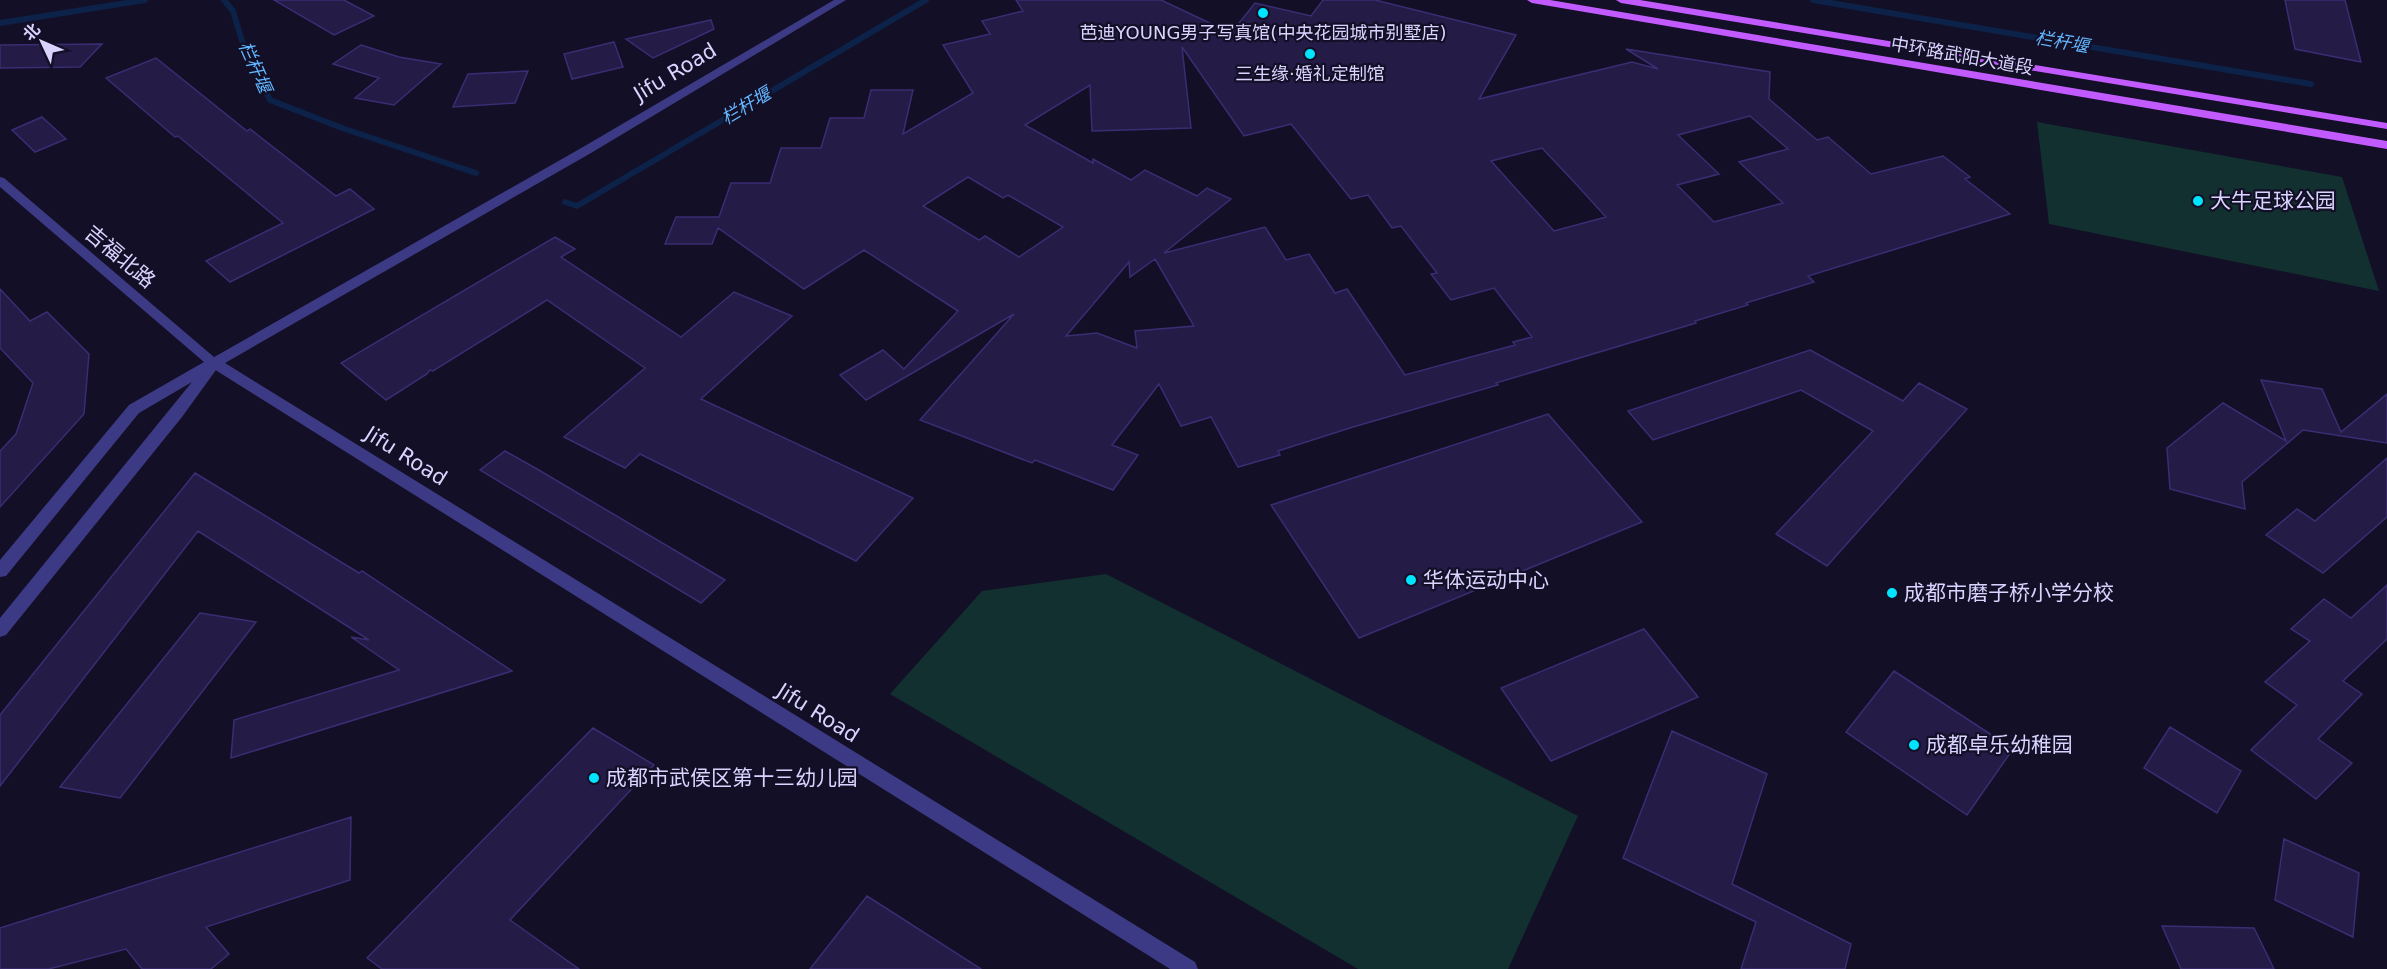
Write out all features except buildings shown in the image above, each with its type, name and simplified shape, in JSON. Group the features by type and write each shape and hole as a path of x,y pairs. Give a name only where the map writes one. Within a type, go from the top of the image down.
{"main road":[{"name":"中环路武阳大道段","path":"1532,0 2387,145"},
{"name":"中环路武阳大道段","path":"1621,0 2387,126"}],"street":[{"name":"Jifu Road","path":"841,0 577,156 214,363 1188,969"},
{"name":"吉福北路","path":"0,182 214,363"},
{"path":"0,570 134,409 214,363"},
{"path":"0,630 177,413 214,363"}],"green space":[{"name":"大牛足球公园","path":"2037,122 2342,177 2379,291 2049,224"},
{"path":"1106,574 1578,816 1508,969 1358,969 890,694 982,591"}],"waterway":[{"name":"栏杆堰","path":"0,23 145,0"},
{"name":"栏杆堰","path":"224,0 233,11 245,51 270,100 342,128 476,173"},
{"name":"栏杆堰","path":"565,202 577,206 926,0"},
{"name":"栏杆堰","path":"1813,0 2311,84"}],"place":[{"name":"芭迪YOUNG男子写真馆(中央花园城市别墅店)","path":"1263,13"},
{"name":"三生缘·婚礼定制馆","path":"1310,54"},
{"name":"大牛足球公园","path":"2198,201"},
{"name":"华体运动中心","path":"1411,580"},
{"name":"成都市磨子桥小学分校","path":"1892,593"},
{"name":"成都卓乐幼稚园","path":"1914,745"},
{"name":"成都市武侯区第十三幼儿园","path":"594,778"}]}
